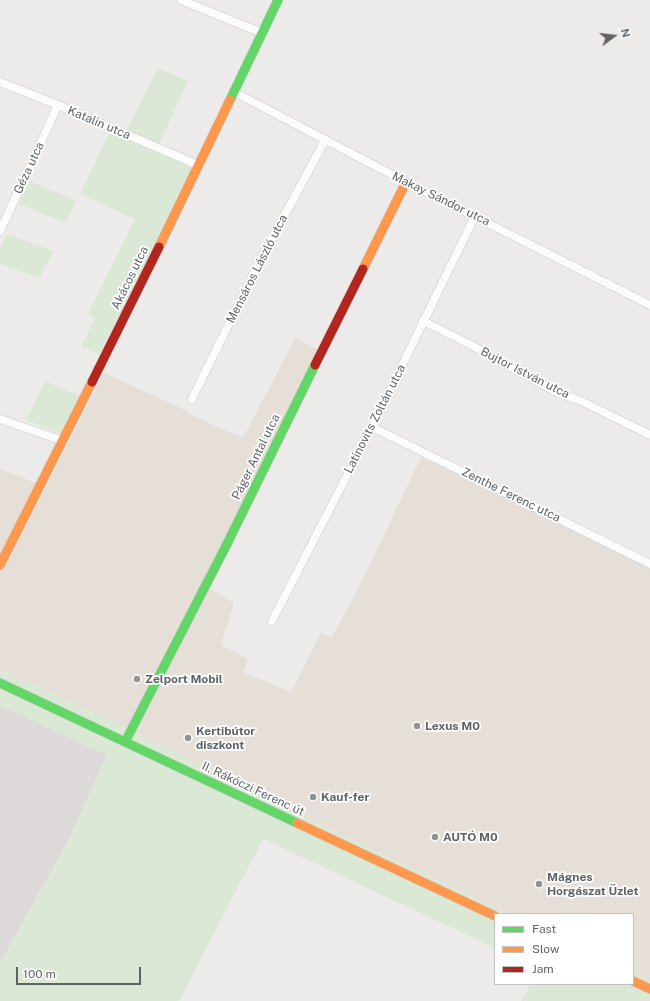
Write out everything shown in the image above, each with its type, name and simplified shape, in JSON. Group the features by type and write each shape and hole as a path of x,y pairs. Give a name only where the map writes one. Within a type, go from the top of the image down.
{"street":[{"path":"181,0 262,33"},
{"name":"Akácos utca","path":"0,565 63,442 278,0"},
{"name":"Katalin utca","path":"0,82 58,105 198,165"},
{"name":"Makay Sándor utca","path":"234,92 406,182 650,305"},
{"name":"Géza utca","path":"0,231 58,105"},
{"name":"Mensáros László utca","path":"192,399 258,265 325,140"},
{"name":"Páger Antal utca","path":"125,742 227,544 406,182"},
{"name":"Latinovits Zoltán utca","path":"272,621 372,426 475,216"},
{"name":"Bujtor István utca","path":"423,321 471,345 558,393 579,400 650,435"},
{"path":"0,419 63,442"},
{"name":"Zenthe Ferenc utca","path":"372,426 650,564"},
{"name":"II. Rákóczi Ferenc út","path":"0,683 494,916"},
{"path":"634,981 650,989"}],"shaded area":[{"path":"295,338 326,354 207,587 234,603 221,645 248,659 243,672 291,692 321,633 331,638 356,593 421,457 609,547 650,569 650,981 634,973 634,913 506,913 292,811 107,718 0,670 0,469 46,487 104,373 181,408 193,416 243,438"},
{"path":"0,705 107,755 69,840 0,963"}],"green space":[{"path":"158,68 188,81 159,144 127,130"},
{"path":"111,130 193,169 99,355 81,347 95,318 88,314 135,219 80,194"},
{"path":"29,181 77,201 66,223 19,204"},
{"path":"7,234 53,251 40,278 0,264 0,247"},
{"path":"45,381 80,396 60,433 26,420"},
{"path":"0,670 107,718 292,811 506,913 494,913 494,948 263,839 179,1001 0,1001 0,963 69,840 107,755 0,705"},
{"path":"634,973 650,981 650,1001 521,1001 530,985 634,985"}],"traffic: fast":[{"path":"230,100 278,0"},
{"path":"125,742 227,544 315,365"},
{"path":"0,683 297,823"}],"traffic: slow":[{"path":"159,247 230,100"},
{"path":"363,269 406,182"},
{"path":"0,565 92,382"},
{"path":"297,823 494,916"},
{"path":"634,981 650,989"}],"traffic: jam":[{"path":"92,382 159,247"},
{"path":"315,365 363,269"}],"place":[{"name":"Zelport Mobil","path":"137,679"},
{"name":"Lexus M0","path":"417,726"},
{"name":"Kertibútor diszkont","path":"188,738"},
{"name":"Kauf-fer","path":"313,797"},
{"name":"AUTÓ M0","path":"435,837"},
{"name":"Mágnes Horgászat Üzlet","path":"539,884"}]}
